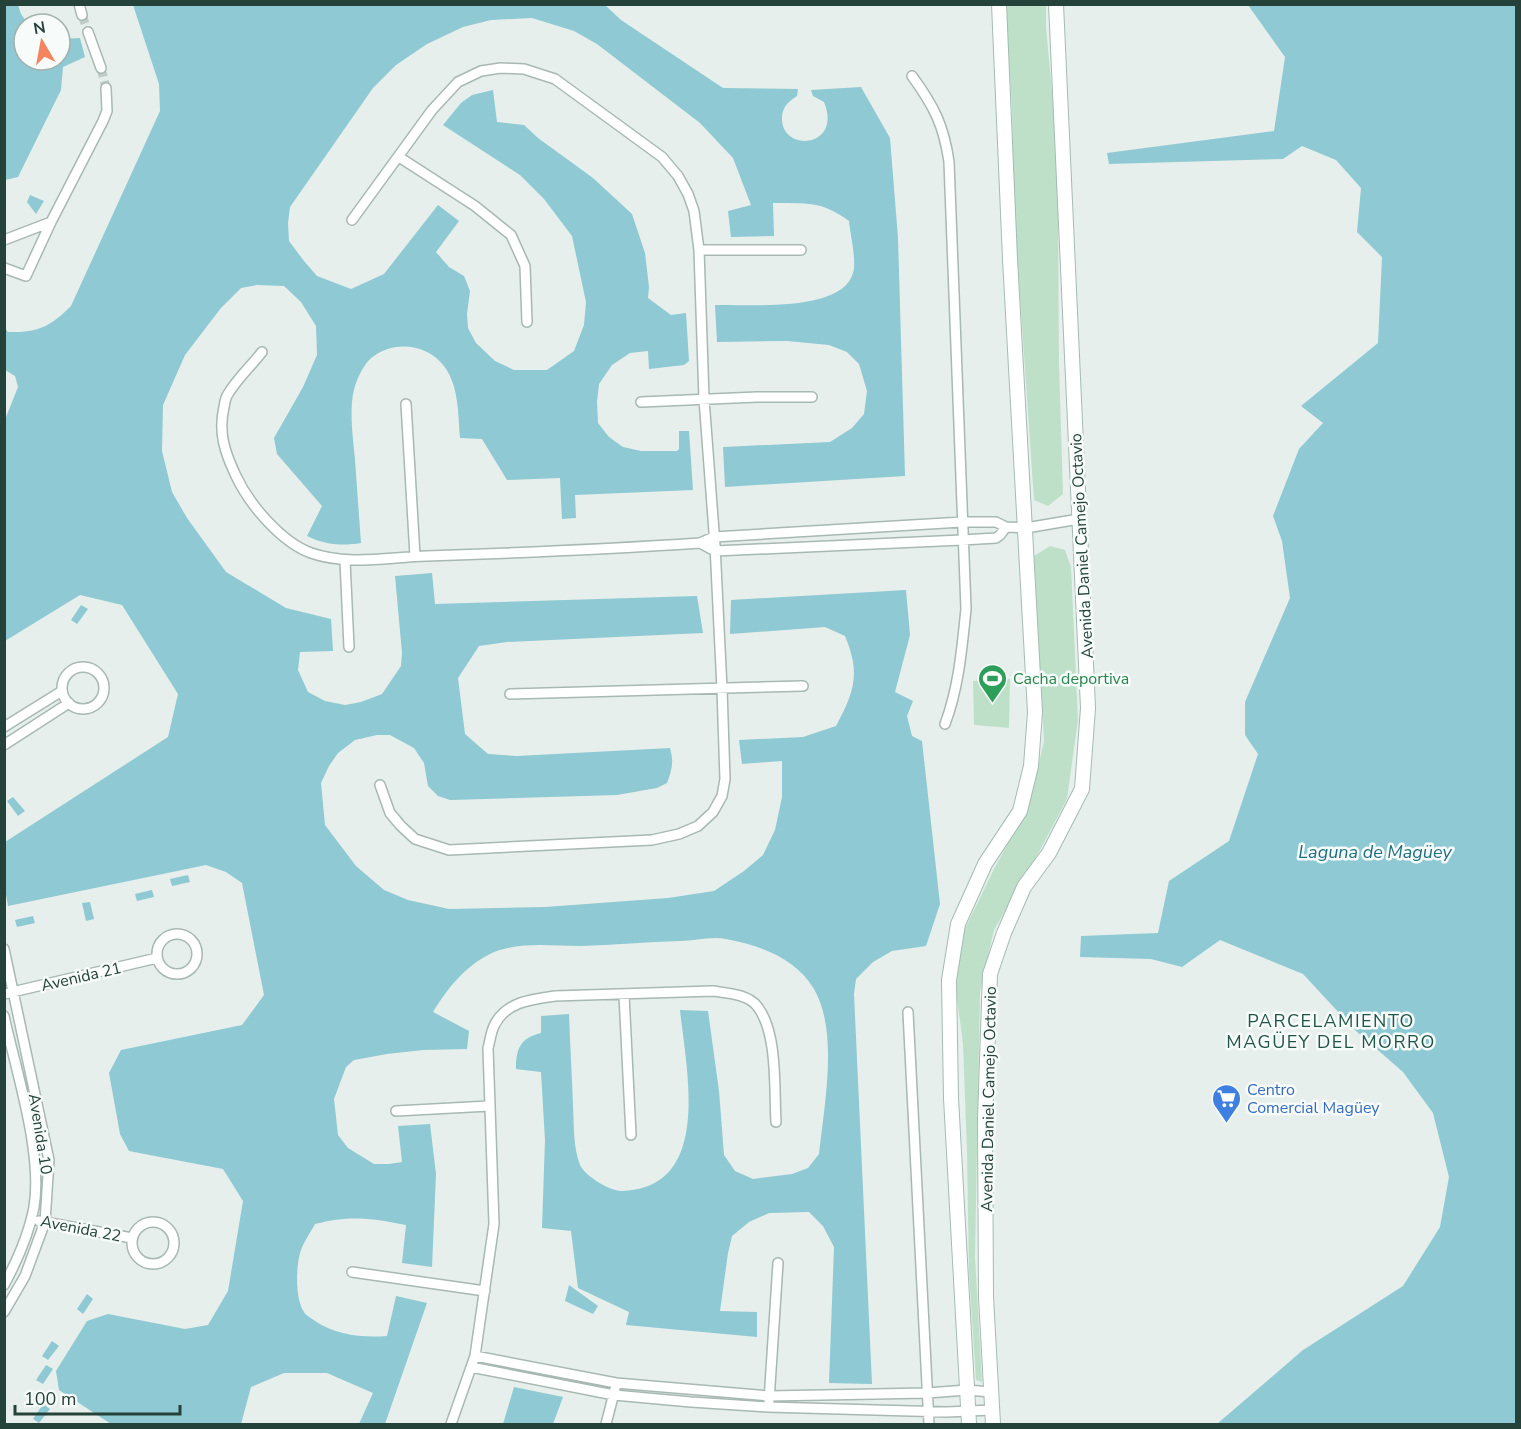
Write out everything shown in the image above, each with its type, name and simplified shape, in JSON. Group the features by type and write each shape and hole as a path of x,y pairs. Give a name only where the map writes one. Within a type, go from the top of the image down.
{"main road":[{"name":"Avenida Daniel Camejo Octavio","path":"969,1418 951,1098 949,980 958,924 985,864 1020,811 1031,766 1035,712 999,4"},
{"name":"Avenida Daniel Camejo Octavio","path":"993,1425 986,1297 985,1131 990,974 1004,933 1024,887 1049,853 1082,789 1088,708 1056,4"}],"street":[{"path":"79,4 82,15"},
{"path":"89,34 101,68"},
{"path":"352,220 432,110 458,82 481,71 501,68 524,69 555,79 662,157 678,176 694,211 699,250 704,399 722,689 725,756 722,796 713,812 698,826 680,834 652,840 449,850 416,839 401,826 390,813 380,785"},
{"path":"912,76 939,118 949,162 962,540 966,581 965,618 953,703 945,724"},
{"path":"4,268 26,276 103,121 107,111 106,88"},
{"path":"399,157 476,206 511,235 525,266 526,322"},
{"path":"4,240 51,222"},
{"path":"699,250 801,250"},
{"path":"262,352 226,396 220,423 225,453 238,481 284,538 308,552 345,561 416,556 560,552 699,543 714,537 962,522 996,522 1006,527 1026,528 1080,519"},
{"path":"641,402 812,397"},
{"path":"406,404 416,556"},
{"path":"699,543 715,551 962,540 996,538 1006,527"},
{"path":"345,561 349,647"},
{"path":"88,667 94,670 102,680 103,694 95,705 82,708 69,703 62,692 64,678 74,669 88,667"},
{"path":"510,694 803,686"},
{"path":"4,727 62,692"},
{"path":"4,745 69,703"},
{"path":"173,934 189,937 197,951 194,966 181,974 165,971 157,958 160,943 173,934"},
{"name":"Avenida 10","path":"4,949 9,992 49,1160 45,1222 25,1276 4,1312"},
{"name":"Avenida 21","path":"9,992 157,958"},
{"path":"451,1425 475,1356 494,1224 488,1048 494,1024 512,1006 531,999 555,996 713,991 737,995 756,1004 768,1028 776,1122"},
{"path":"624,995 631,1135"},
{"path":"908,1012 928,1425"},
{"name":"Avenida 10","path":"4,1016 32,1144 35,1176 31,1219 22,1246 4,1285"},
{"path":"396,1111 489,1106"},
{"name":"Avenida 22","path":"31,1219 132,1238"},
{"path":"150,1222 158,1223 166,1226 172,1232 175,1240 174,1249 164,1262 156,1265 148,1264 140,1261 135,1254 132,1238 142,1225 150,1222"},
{"path":"768,1407 778,1263"},
{"path":"352,1272 485,1292"},
{"path":"475,1356 616,1383 769,1395 927,1393 967,1390 991,1392"},
{"path":"471,1367 614,1395 768,1407 928,1410 969,1418 992,1410"},
{"path":"606,1425 616,1383"}],"green space":[{"path":"1005,5 1046,5 1055,124 1063,494 1048,506 1034,500 1014,209 1012,107"},
{"path":"1050,546 1065,550 1071,567 1078,720 1067,799 994,930 980,992 975,1257 982,1382 976,1380 969,1272 963,1044 956,990 962,935 1029,805 1044,741 1034,556"},
{"name":"Cacha deportiva","path":"1010,679 1009,728 974,725 973,681"}],"water":[{"path":"5,4 18,5 20,12 12,12 12,72 63,72 61,90 18,177 5,180"},
{"path":"133,5 605,5 621,20 723,88 798,89 797,96 786,105 782,114 784,129 791,137 810,140 819,137 825,129 828,117 824,102 813,96 811,90 861,87 890,138 898,238 905,476 725,487 723,447 830,442 852,428 864,414 867,391 859,364 847,352 829,345 787,341 717,342 715,305 792,304 831,295 845,286 854,268 849,221 830,209 813,204 773,203 774,236 731,237 728,211 751,205 733,158 700,123 597,44 574,31 532,18 491,20 463,27 427,44 396,65 373,88 290,207 289,241 317,276 351,289 384,274 438,205 459,221 436,252 449,267 464,276 470,291 468,328 476,343 495,361 514,370 547,370 574,351 584,325 586,302 572,236 544,199 520,175 443,125 461,103 472,95 493,90 497,122 524,125 593,178 632,214 645,253 648,298 671,315 686,313 689,361 684,365 649,369 648,351 630,353 612,365 599,384 597,402 598,423 609,437 623,447 641,451 677,451 679,431 689,431 693,490 575,495 576,518 562,519 560,478 507,480 482,439 460,438 453,382 444,366 421,349 392,348 371,358 367,363 358,378 353,397 352,419 361,543 334,544 307,536 322,506 277,454 274,438 303,387 317,355 316,326 301,302 284,286 257,285 241,288 221,308 185,355 163,405 162,451 172,492 187,518 226,572 286,608 331,619 333,651 300,652 298,670 308,692 325,701 345,705 382,694 401,666 402,653 395,576 432,573 435,604 697,596 703,633 507,642 479,646 458,678 465,734 488,754 517,756 670,748 672,762 670,774 667,783 657,788 617,795 450,800 438,796 428,786 424,763 414,748 390,735 377,735 355,740 338,753 321,783 325,825 356,866 384,890 408,900 449,909 545,907 668,898 714,891 744,871 763,855 775,830 782,797 782,761 742,764 739,740 803,737 836,726 851,693 854,672 845,636 825,627 730,634 731,600 906,590 910,635 895,692 913,701 907,716 912,736 922,741 940,904 926,946 892,951 873,962 856,979 854,994 872,1384 829,1383 834,1247 823,1226 809,1212 769,1213 749,1222 732,1236 720,1311 757,1312 757,1337 626,1325 629,1312 578,1288 571,1231 542,1228 545,1140 541,1072 516,1069 518,1050 521,1045 528,1038 541,1033 541,1016 569,1014 576,1151 583,1169 605,1186 621,1191 650,1185 670,1170 682,1148 688,1122 688,1093 680,1010 708,1011 719,1091 724,1155 735,1171 753,1179 792,1174 808,1168 819,1154 828,1070 828,1047 822,1006 814,989 797,969 776,955 751,945 715,938 592,946 534,945 500,950 481,959 464,972 433,1012 469,1031 467,1049 387,1054 354,1060 346,1067 334,1099 338,1135 348,1148 374,1164 402,1162 398,1126 430,1124 436,1174 432,1267 402,1263 406,1225 360,1218 315,1224 300,1253 297,1283 301,1306 308,1316 332,1330 359,1336 387,1336 396,1296 427,1303 385,1424 359,1424 373,1393 327,1373 284,1373 251,1387 241,1424 111,1424 59,1390 56,1371 87,1321 108,1314 185,1329 208,1325 228,1291 243,1201 223,1169 129,1151 120,1134 109,1073 121,1050 242,1025 264,995 242,883 226,872 206,865 8,906 5,889 5,842 168,737 178,694 122,605 80,595 5,641 4,422 18,387 15,376 5,370 5,328 8,332 35,330 49,324 71,306 160,111 159,84"},
{"name":"Laguna de Magüey","path":"1248,5 1516,5 1516,1424 1217,1424 1303,1350 1403,1286 1440,1227 1449,1177 1433,1113 1403,1072 1356,1031 1303,974 1220,940 1182,967 1151,959 1080,957 1081,936 1158,933 1169,881 1229,841 1258,754 1245,735 1245,702 1290,598 1282,541 1273,516 1299,449 1323,423 1301,406 1378,343 1382,257 1357,232 1361,188 1336,160 1302,146 1283,159 1109,164 1107,153 1274,131 1285,57"},
{"path":"72,38 80,38 85,57 72,63"},
{"path":"30,195 44,201 36,214 27,202"},
{"path":"81,605 88,609 77,624 71,620"},
{"path":"13,797 25,811 18,816 7,801"},
{"path":"188,875 190,882 172,886 170,879"},
{"path":"152,890 154,897 137,901 135,894"},
{"path":"90,902 94,919 86,921 82,903"},
{"path":"33,916 35,923 17,927 15,920"},
{"path":"569,1285 598,1306 593,1314 565,1301"},
{"path":"87,1294 93,1299 83,1314 77,1309"},
{"path":"52,1341 59,1346 48,1360 42,1356"},
{"path":"46,1365 53,1369 43,1384 36,1380"},
{"path":"514,1387 563,1397 553,1424 503,1424"},
{"path":"43,1404 50,1409 39,1423 33,1419"}],"tunnel":[{"path":"82,15 88,32"},
{"path":"101,68 106,88"}],"place":[{"name":"Cacha deportiva","path":"992,704"},
{"name":"Centro Comercial Magüey","path":"1226,1124"}],"district":[{"name":"PARCELAMIENTO MAGÜEY DEL MORRO","path":"1331,1031"}]}
